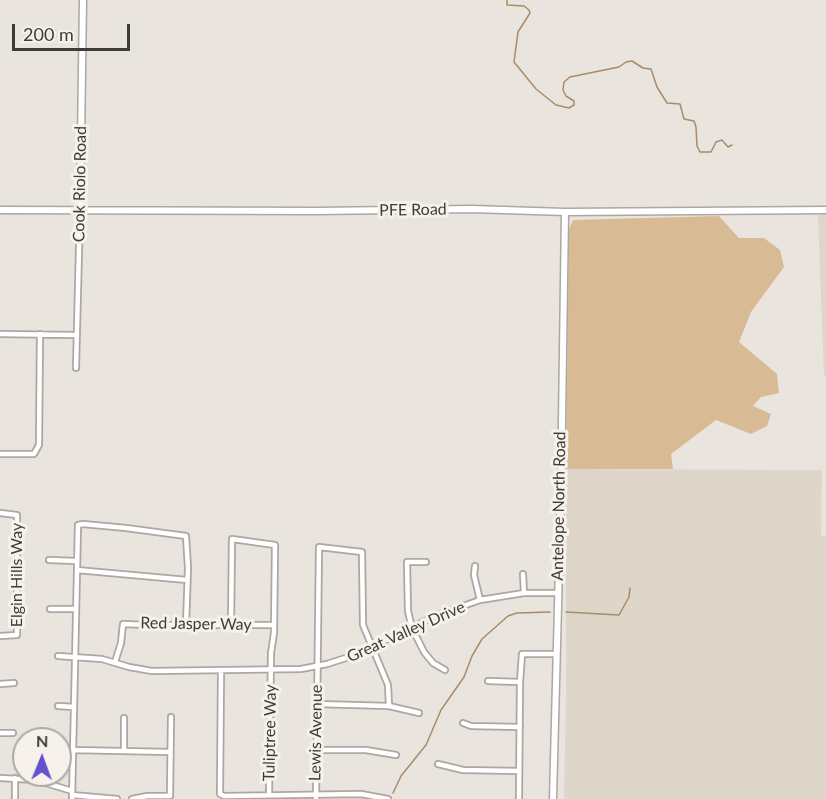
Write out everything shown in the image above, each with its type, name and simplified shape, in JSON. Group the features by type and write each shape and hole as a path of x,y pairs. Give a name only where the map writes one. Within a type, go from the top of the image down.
{"main road":[{"name":"Cook Riolo Road","path":"80,210 83,0"},
{"name":"PFE Road","path":"0,210 472,209 565,212 826,210"},
{"name":"Antelope North Road","path":"554,799 565,212"}],"street":[{"name":"Cook Riolo Road","path":"76,368 80,210"},
{"path":"0,334 76,335"},
{"path":"0,454 34,454 39,446 40,334"},
{"name":"Elgin Hills Way","path":"0,513 17,514 17,635 0,636"},
{"path":"72,795 78,525 126,528 186,536 188,580 186,625"},
{"name":"Tuliptree Way","path":"231,625 232,539 275,545 270,670 269,795"},
{"name":"Lewis Avenue","path":"316,796 319,547 362,552 362,618 371,647"},
{"path":"50,560 76,561"},
{"path":"426,562 407,562 407,603 412,628 427,658 445,670"},
{"path":"475,566 474,575 480,600"},
{"path":"77,570 188,580"},
{"path":"523,574 524,593"},
{"name":"Great Valley Drive","path":"58,656 115,662 152,671 270,670 317,666 340,661 435,616 480,600 524,593 558,593"},
{"path":"50,609 76,609"},
{"name":"Red Jasper Way","path":"115,662 121,643 123,624 147,626 273,625"},
{"path":"371,647 388,686 389,706"},
{"path":"519,799 522,654 556,654"},
{"path":"221,670 220,794 224,796 361,794 388,799"},
{"path":"488,681 520,682"},
{"path":"0,684 14,683"},
{"path":"317,704 389,706 419,714"},
{"path":"58,706 74,707"},
{"path":"132,799 147,796 170,796 171,717"},
{"path":"124,718 124,750"},
{"path":"463,723 471,726 520,727"},
{"path":"73,750 170,752"},
{"path":"316,750 366,750 396,755"},
{"path":"438,764 464,770 519,771"},
{"path":"53,787 72,795 117,799"}],"shaded area":[{"path":"818,215 826,215 826,376 824,376"},
{"path":"719,216 739,238 764,238 780,250 784,267 751,312 739,342 777,374 779,393 761,397 753,406 771,414 767,426 751,434 716,420 671,454 673,469 566,469 569,229 573,220"},
{"path":"566,469 822,470 821,536 826,536 826,799 564,799"}],"waterway":[{"path":"507,0 507,5 524,6 530,13 518,32 514,62 536,89 556,105 569,108 574,105 574,101 566,96 563,90 564,82 570,77 619,67 632,61 643,68 651,69 657,87 667,103 680,104 684,119 694,121 697,146 700,152 711,152 716,142 722,140 728,147 732,145"},
{"path":"566,612 619,615 629,597 630,588"},
{"path":"393,793 401,776 426,745 441,710 464,677 482,639 508,616 517,613 550,612"}]}
